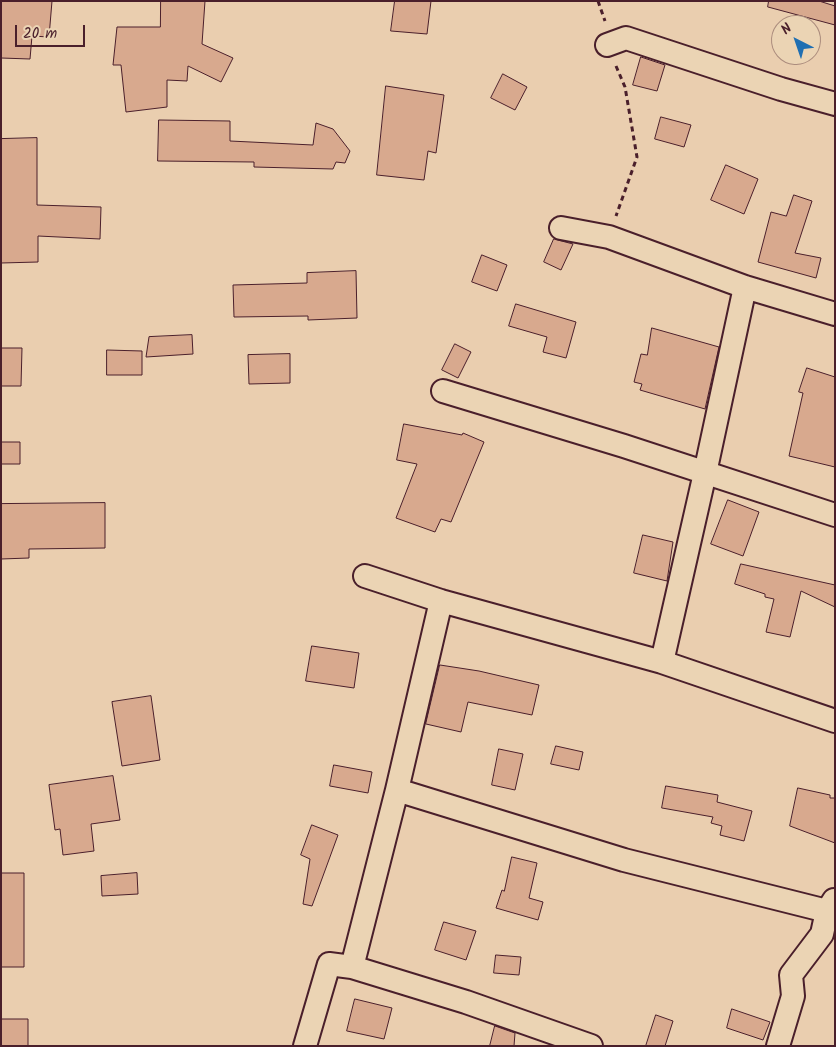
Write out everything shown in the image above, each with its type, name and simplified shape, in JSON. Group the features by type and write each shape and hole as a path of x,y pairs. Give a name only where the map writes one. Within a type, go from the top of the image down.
{"street":[{"path":"607,45 626,38 781,89 835,104"},
{"path":"561,228 609,237 745,287 835,314"},
{"path":"662,662 745,287"},
{"path":"442,391 835,515"},
{"path":"365,576 441,601 662,662 835,721"},
{"path":"352,967 397,790 441,601"},
{"path":"397,790 624,860 831,905 822,934 791,975 793,996 778,1046"},
{"path":"305,1046 329,964 352,967 466,1002 591,1046"}],"path":[{"path":"598,1 605,22 607,45 625,87 637,157 609,237"}],"building":[{"path":"1,1 52,1 49,37 32,36 30,59 1,58"},
{"path":"161,1 205,1 202,44 233,58 221,82 188,66 187,81 167,80 167,107 126,112 121,65 113,65 117,27 160,27"},
{"path":"395,1 431,1 427,34 391,31"},
{"path":"769,1 819,1 835,6 835,25 821,21 821,15 798,15 768,7"},
{"path":"641,57 665,65 657,91 633,85"},
{"path":"503,74 527,87 515,110 491,98"},
{"path":"386,86 444,95 436,153 428,151 424,180 377,175"},
{"path":"661,117 691,125 684,147 655,139"},
{"path":"159,120 230,121 230,141 313,145 316,123 333,129 350,151 345,163 336,162 333,169 254,167 254,162 158,161"},
{"path":"37,138 37,205 101,207 100,239 38,236 38,262 1,263 1,139"},
{"path":"726,165 758,179 744,214 711,200"},
{"path":"794,195 812,201 795,253 821,258 816,278 758,262 771,212 786,216"},
{"path":"554,239 573,244 561,270 544,262"},
{"path":"482,255 507,265 497,291 472,282"},
{"path":"356,271 357,318 308,320 308,316 234,317 233,285 307,283 307,273"},
{"path":"516,304 576,322 566,358 543,352 547,337 509,326"},
{"path":"652,328 719,347 705,409 640,390 642,384 634,382 641,354 647,355"},
{"path":"192,335 193,354 146,357 149,337"},
{"path":"455,344 471,352 458,378 442,370"},
{"path":"1,348 22,348 21,386 1,386"},
{"path":"107,350 142,351 142,375 107,375"},
{"path":"290,354 290,383 249,384 248,355"},
{"path":"807,368 835,377 835,467 789,456 803,393 799,392"},
{"path":"404,424 462,435 463,433 484,442 451,522 441,519 435,532 396,518 417,464 397,460"},
{"path":"1,442 20,442 20,464 1,464"},
{"path":"728,500 759,512 743,556 711,544"},
{"path":"105,503 105,548 29,549 29,558 1,559 1,504"},
{"path":"643,535 673,542 667,581 634,573"},
{"path":"741,564 835,585 835,607 801,591 790,637 766,632 774,599 735,584"},
{"path":"312,646 359,653 354,688 306,681"},
{"path":"440,665 479,671 539,685 532,715 468,702 461,732 426,724"},
{"path":"151,696 160,760 122,766 112,702"},
{"path":"556,746 583,752 579,770 551,764"},
{"path":"499,749 523,754 515,790 492,785"},
{"path":"334,765 372,772 368,793 330,786"},
{"path":"113,776 120,820 91,824 94,851 63,855 60,829 55,830 49,785"},
{"path":"666,786 718,795 717,802 752,811 744,841 720,835 722,826 711,823 713,817 662,808"},
{"path":"798,788 830,795 830,798 835,798 835,843 790,826"},
{"path":"312,825 338,835 312,906 303,904 310,859 301,855"},
{"path":"512,857 537,863 529,898 543,902 538,920 496,908 502,890 504,891"},
{"path":"1,873 24,873 24,967 1,967"},
{"path":"137,873 138,894 102,896 101,876"},
{"path":"444,922 476,931 466,960 435,950"},
{"path":"496,955 521,957 519,975 494,973"},
{"path":"355,999 392,1008 384,1039 347,1031"},
{"path":"732,1009 770,1022 763,1040 727,1028"},
{"path":"656,1015 673,1021 665,1046 646,1046"},
{"path":"1,1019 28,1019 28,1046 1,1046"},
{"path":"495,1026 515,1033 514,1046 490,1046"}]}
